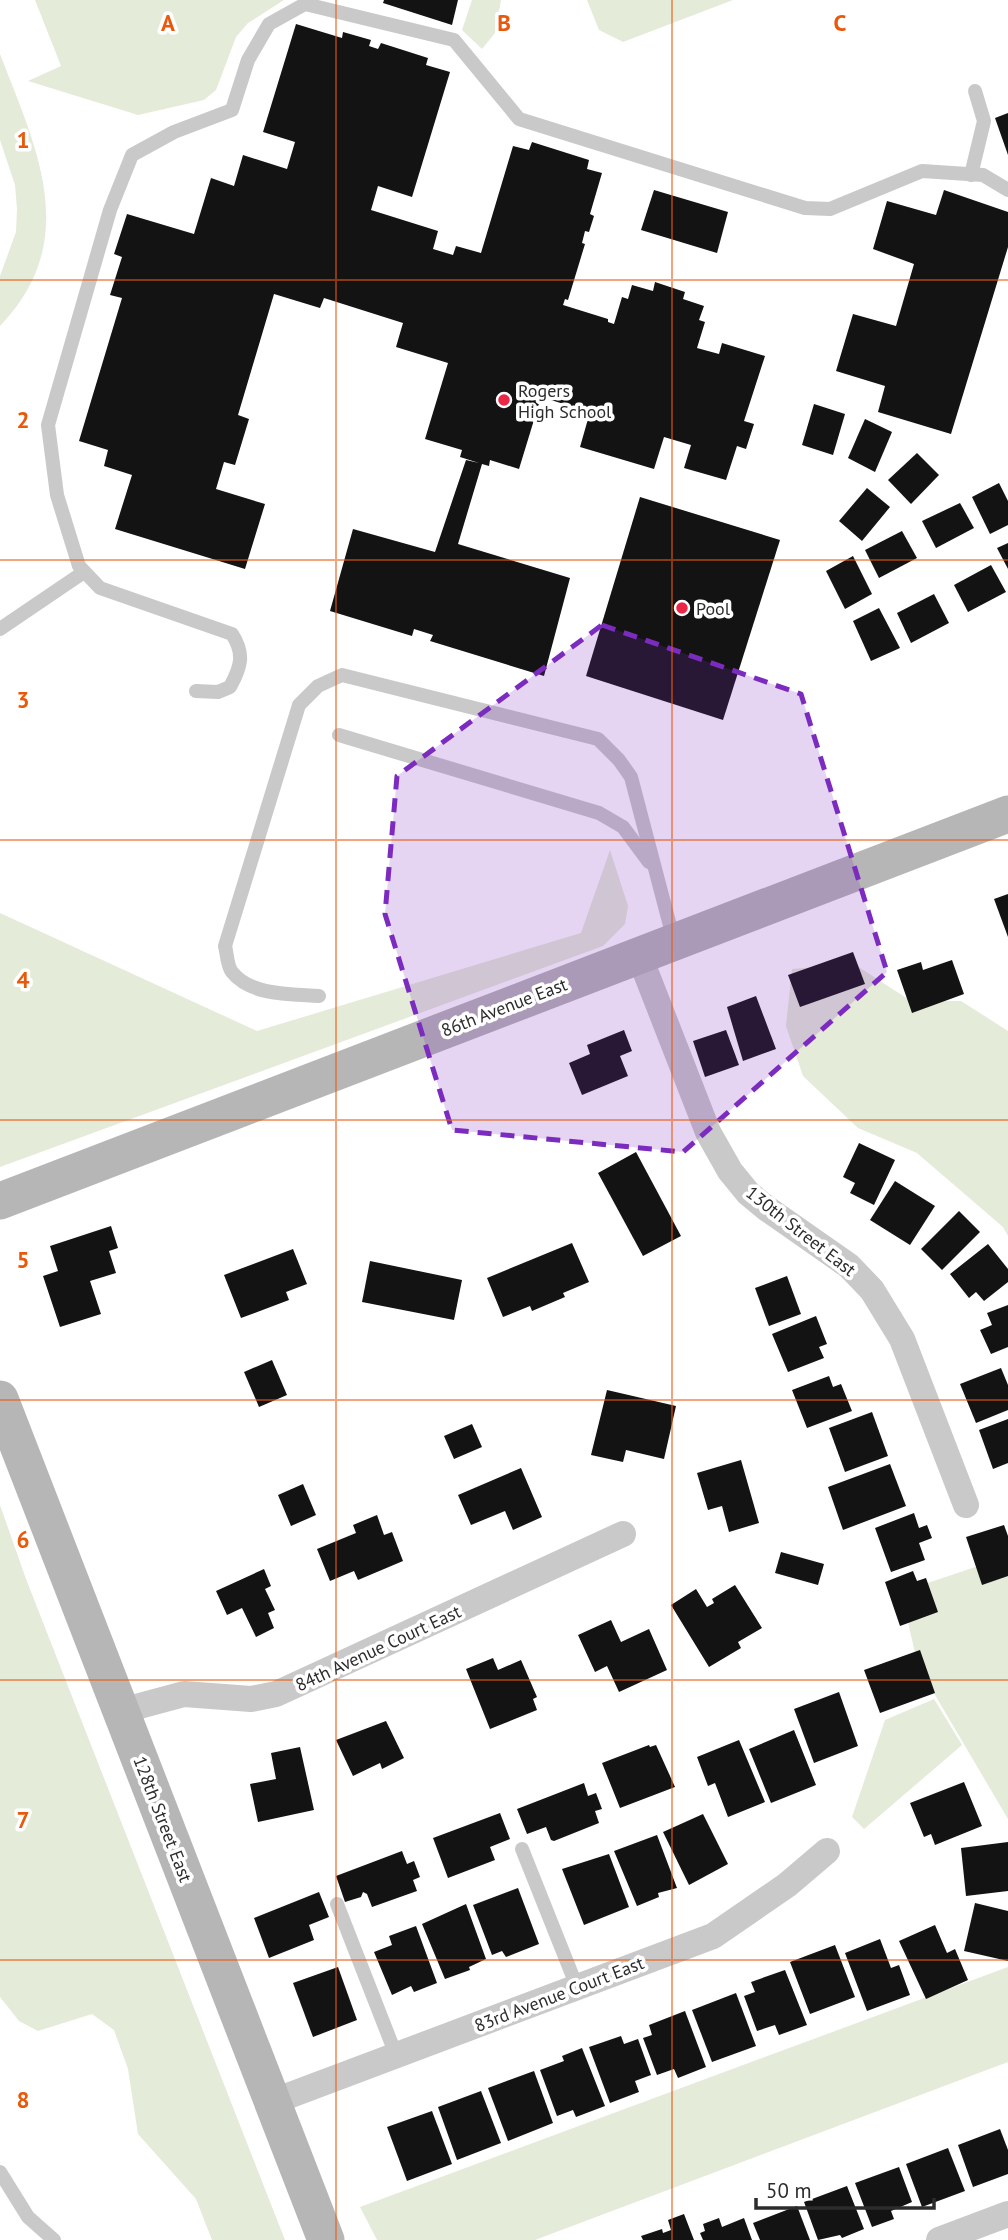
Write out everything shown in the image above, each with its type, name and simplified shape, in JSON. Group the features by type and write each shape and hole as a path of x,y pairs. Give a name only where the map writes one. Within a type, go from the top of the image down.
{"street":[{"name":"86th Avenue East","path":"0,1201 1008,814"},
{"name":"130th Street East","path":"639,956 708,1132 730,1171 766,1208 849,1266 889,1313 902,1339 966,1505"},
{"name":"128th Street East","path":"0,1399 326,2240"},
{"name":"84th Avenue Court East","path":"121,1711 184,1695 251,1699 276,1694 623,1534"},
{"name":"83rd Avenue Court East","path":"272,2102 713,1936 787,1885 827,1851"},
{"path":"939,2240 1008,2214"}],"lane":[{"path":"196,691 218,692 230,687 242,657 232,634 100,588 84,572 79,566 57,495 48,425 114,199 132,155 174,132 232,110 248,60 269,23 305,4 454,40 519,119 805,208 830,209 922,171 983,176 1008,190"},
{"path":"971,174 984,121 975,91"},
{"path":"0,629 84,572"},
{"path":"319,996 275,993 244,983 230,970 225,946 299,705 318,686 342,675 598,739 620,760 631,777 674,942"},
{"path":"339,735 599,813 623,827 654,869"},
{"path":"522,1849 577,1987"},
{"path":"337,1904 396,2055"},
{"path":"0,2172 28,2217 54,2240"}],"highlighted area":[{"path":"602,625 801,694 887,972 683,1152 452,1130 385,914 397,776"}],"green space":[{"path":"35,0 284,0 248,23 236,37 216,90 204,100 138,115 28,81 61,66"},
{"path":"472,0 501,0 495,33 482,49 462,30"},
{"path":"587,0 733,0 623,42 599,30"},
{"path":"0,54 38,158 45,193 46,226 40,260 25,293 0,326 0,276 16,232 17,209 15,185 0,140"},
{"path":"610,850 628,906 625,924 603,946 0,1167 0,913 257,1031 581,933"},
{"path":"854,964 911,1001 961,1001 1008,1031 1008,1236 1003,1227 917,1153 858,1128 803,1076 786,1026 792,969"},
{"path":"0,1505 26,1579 285,2240 212,2240 196,2199 138,2134 128,2069 114,2030 92,2014 38,2031 19,2021 0,1997"},
{"path":"1008,1556 1008,1819 918,1666 901,1592"},
{"path":"934,1699 962,1745 864,1829 852,1817 885,1720"},
{"path":"1008,1967 1008,2062 535,2240 377,2240 360,2207"}],"building":[{"path":"384,0 458,0 452,25 383,3"},
{"path":"296,24 342,38 343,32 371,40 369,46 378,49 381,43 428,58 426,65 450,72 412,197 378,186 371,210 438,231 433,249 453,255 456,246 481,253 513,146 529,150 532,142 589,160 587,169 602,173 590,214 594,216 589,232 585,231 582,243 585,244 568,300 565,299 563,305 608,319 608,322 614,324 622,297 628,299 632,285 653,291 655,282 685,292 683,299 704,306 699,320 705,322 697,348 719,354 722,343 765,356 744,421 754,424 746,449 737,446 726,480 684,468 691,445 664,437 654,469 580,447 590,412 541,397 519,469 490,460 489,466 482,464 458,544 570,578 544,676 430,641 433,635 414,629 412,636 330,611 353,529 435,552 466,460 479,463 460,457 462,450 425,439 448,363 396,347 403,323 324,298 320,308 274,294 238,415 249,419 235,465 224,462 216,489 265,504 245,569 115,529 132,475 104,466 108,450 79,441 122,298 110,295 122,257 114,254 127,214 194,234 211,178 234,186 243,155 287,169 295,142 263,132"},
{"path":"1008,113 1008,155 995,118"},
{"path":"654,190 728,212 717,253 641,230"},
{"path":"944,190 1008,212 1008,247 951,434 878,412 885,386 836,371 853,314 896,326 914,264 873,249 887,201 936,215"},
{"path":"814,404 845,414 833,455 802,445"},
{"path":"865,419 892,432 875,472 848,458"},
{"path":"917,453 939,475 911,504 888,480"},
{"path":"999,483 1008,501 1008,525 990,534 972,497"},
{"path":"867,488 890,507 862,541 839,521"},
{"name":"Pool","path":"640,497 780,540 723,720 586,676"},
{"path":"960,503 974,528 936,548 922,521"},
{"path":"902,531 917,558 879,578 865,550"},
{"path":"1008,543 1008,569 997,548"},
{"path":"853,556 872,594 845,609 826,571"},
{"path":"991,565 1006,592 968,612 954,585"},
{"path":"934,594 949,623 911,643 897,613"},
{"path":"879,608 900,648 871,661 853,621"},
{"path":"1008,894 1008,937 994,899"},
{"path":"853,952 865,984 800,1007 788,975"},
{"path":"952,960 964,994 912,1013 897,970 921,962 923,970"},
{"path":"756,996 776,1049 743,1061 727,1007"},
{"path":"624,1030 632,1051 620,1056 628,1076 582,1095 569,1063 590,1054 587,1045"},
{"path":"726,1030 739,1065 705,1077 693,1041"},
{"path":"859,1143 895,1160 874,1205 850,1193 855,1183 843,1177"},
{"path":"636,1152 681,1236 643,1256 598,1173"},
{"path":"895,1181 935,1206 910,1245 870,1220"},
{"path":"959,1211 980,1232 942,1270 921,1249"},
{"path":"111,1226 118,1248 109,1251 116,1273 90,1281 101,1314 60,1327 43,1276 58,1271 50,1246"},
{"path":"572,1243 589,1282 563,1293 565,1297 532,1311 530,1306 503,1317 487,1278"},
{"path":"988,1244 1008,1269 1008,1282 984,1301 976,1292 969,1298 950,1274"},
{"path":"293,1249 307,1284 286,1292 289,1300 241,1318 224,1275"},
{"path":"370,1261 462,1280 454,1320 362,1302"},
{"path":"787,1276 801,1314 769,1326 755,1288"},
{"path":"1008,1305 1008,1347 991,1354 980,1330 992,1325 987,1313"},
{"path":"816,1316 827,1344 819,1347 824,1358 788,1372 772,1334"},
{"path":"272,1360 287,1395 259,1407 244,1372"},
{"path":"1001,1368 1008,1385 1008,1410 976,1423 960,1384"},
{"path":"829,1376 833,1387 841,1384 852,1411 807,1428 792,1390"},
{"path":"607,1390 676,1406 664,1459 626,1450 623,1462 591,1455"},
{"path":"872,1412 888,1456 845,1472 829,1428"},
{"path":"1008,1419 1008,1463 993,1469 979,1430"},
{"path":"472,1424 482,1447 454,1459 444,1436"},
{"path":"741,1460 759,1523 729,1532 722,1506 708,1510 697,1473"},
{"path":"890,1464 906,1506 843,1530 828,1487"},
{"path":"521,1468 542,1517 513,1530 505,1511 471,1525 458,1495"},
{"path":"303,1484 316,1515 291,1526 278,1495"},
{"path":"914,1513 919,1528 927,1525 932,1538 919,1543 925,1560 891,1572 875,1528"},
{"path":"377,1515 384,1535 392,1532 403,1561 358,1580 354,1571 330,1581 317,1549 356,1533 353,1525"},
{"path":"1004,1525 1008,1536 1008,1576 982,1585 966,1537"},
{"path":"781,1552 824,1564 818,1585 775,1573"},
{"path":"264,1569 271,1586 265,1589 275,1610 268,1613 274,1628 256,1637 242,1608 227,1615 216,1591"},
{"path":"913,1571 917,1581 926,1578 938,1612 900,1626 885,1582"},
{"path":"735,1585 762,1628 738,1642 741,1648 709,1667 671,1605 696,1589 707,1607 714,1603 712,1599"},
{"path":"611,1620 621,1642 649,1629 667,1670 619,1692 607,1666 595,1672 578,1635"},
{"path":"920,1650 935,1693 880,1713 864,1670"},
{"path":"493,1658 498,1670 521,1660 537,1697 533,1699 537,1710 490,1729 466,1669"},
{"path":"839,1692 858,1746 814,1763 794,1709"},
{"path":"386,1721 404,1758 382,1769 380,1763 353,1776 336,1740"},
{"path":"794,1730 816,1785 771,1803 749,1749"},
{"path":"739,1740 765,1802 728,1817 715,1783 708,1786 697,1757"},
{"path":"649,1745 656,1745 675,1787 620,1808 602,1763"},
{"path":"300,1747 314,1810 258,1822 250,1784 276,1779 271,1753"},
{"path":"964,1782 982,1826 935,1845 931,1834 924,1837 910,1803"},
{"path":"584,1783 588,1796 596,1793 602,1809 595,1811 599,1823 554,1841 551,1840 546,1827 527,1834 517,1809"},
{"path":"500,1813 510,1839 490,1847 495,1860 448,1878 433,1838"},
{"path":"703,1814 728,1864 689,1885 663,1832"},
{"path":"657,1835 677,1888 658,1893 659,1897 637,1906 614,1851"},
{"path":"1008,1842 1008,1891 966,1896 961,1848"},
{"path":"402,1851 407,1864 414,1861 420,1877 413,1880 417,1891 372,1907 367,1894 363,1892 361,1897 345,1902 336,1876"},
{"path":"609,1854 629,1907 584,1925 562,1869"},
{"path":"518,1888 539,1944 506,1957 502,1951 492,1955 473,1905"},
{"path":"319,1892 329,1917 309,1925 314,1940 269,1958 254,1918"},
{"path":"975,1903 1008,1911 1008,1961 964,1951"},
{"path":"466,1904 486,1959 469,1967 470,1970 445,1979 422,1924"},
{"path":"935,1925 947,1953 955,1949 968,1980 926,1999 899,1941"},
{"path":"416,1926 437,1983 414,1992 411,1986 392,1995 374,1952 392,1945 389,1936"},
{"path":"880,1939 891,1968 899,1965 910,1995 867,2011 845,1953"},
{"path":"835,1945 855,1997 810,2014 790,1962"},
{"path":"338,1967 357,2020 313,2037 293,1983"},
{"path":"785,1970 807,2025 779,2035 775,2025 757,2031 744,1996 755,1992 751,1982"},
{"path":"736,1993 756,2046 712,2062 692,2010"},
{"path":"685,2011 706,2067 678,2078 674,2069 657,2075 643,2038 652,2035 649,2025"},
{"path":"621,2036 624,2044 638,2039 651,2075 635,2081 639,2092 610,2103 589,2047"},
{"path":"582,2048 605,2106 576,2117 573,2110 557,2116 540,2070 564,2061 562,2056"},
{"path":"534,2071 553,2123 508,2141 488,2088"},
{"path":"481,2091 501,2143 457,2160 438,2107"},
{"path":"432,2111 452,2164 407,2181 387,2127"},
{"path":"1000,2129 1008,2150 1008,2174 973,2187 958,2145"},
{"path":"948,2148 965,2191 922,2207 906,2164"},
{"path":"899,2167 912,2202 891,2211 894,2219 872,2227 855,2183"},
{"path":"847,2186 864,2229 842,2238 840,2235 818,2240 804,2202"},
{"path":"797,2206 810,2240 760,2240 753,2223"},
{"path":"684,2214 694,2240 643,2240 641,2236 662,2229 663,2233 671,2230 668,2220"},
{"path":"719,2218 722,2227 744,2218 752,2240 703,2240 700,2233 705,2231 703,2224"}],"place":[{"name":"Rogers High School","path":"504,400"},
{"name":"Pool","path":"682,608"}]}
